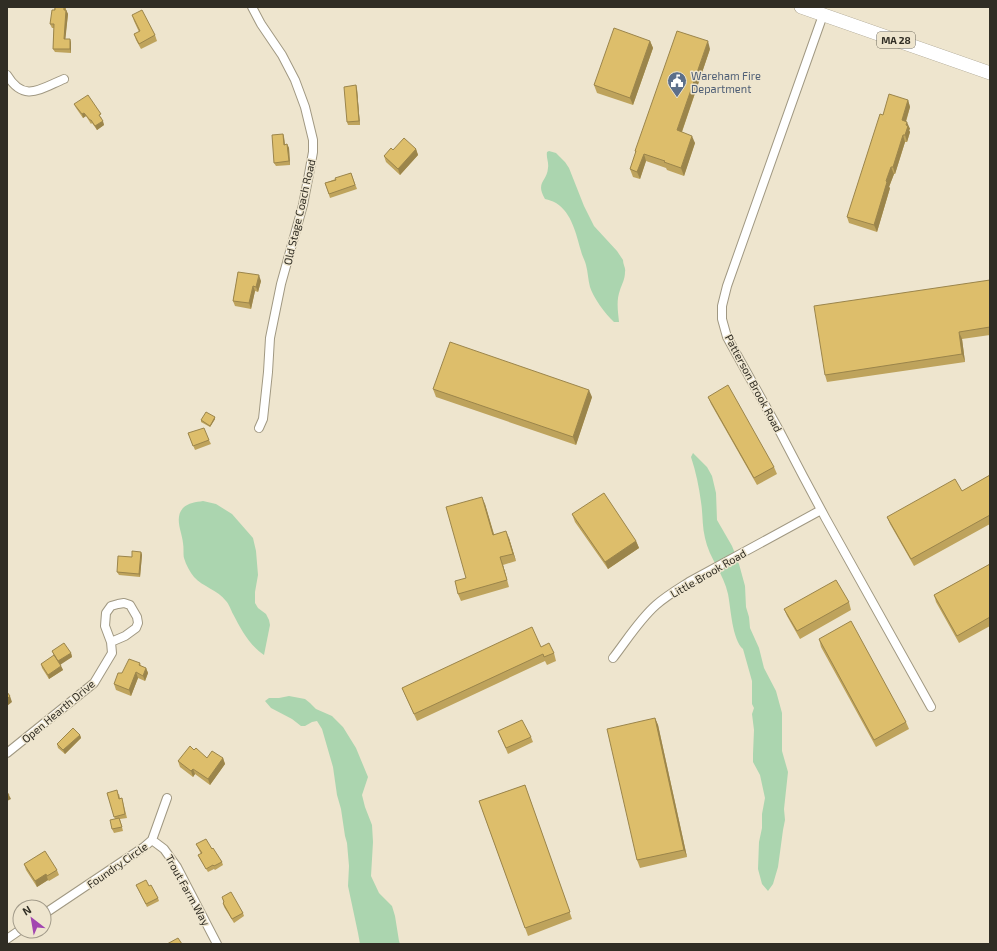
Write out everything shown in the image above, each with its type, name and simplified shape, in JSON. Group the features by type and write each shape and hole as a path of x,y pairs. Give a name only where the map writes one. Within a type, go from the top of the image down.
{"main road":[{"name":"MA 28","path":"801,7 990,73"}],"street":[{"name":"Old Stage Coach Road","path":"252,7 261,24 282,55 295,80 305,107 313,140 313,152 308,182 281,284 270,338 263,419 259,428"},
{"name":"Patterson Brook Road","path":"823,15 727,286 722,306 722,319 728,337 821,510 931,707"},
{"path":"7,75 20,90 30,92 36,91 64,79"},
{"name":"Little Brook Road","path":"613,658 644,617 656,605 689,582 821,510"},
{"name":"Open Hearth Drive","path":"7,753 94,683 112,653 111,642 105,626 106,613 110,606 124,603 130,605 137,618 138,623 136,628 111,642"},
{"name":"Foundry Circle","path":"52,909 144,847 152,840 167,798"},
{"name":"Trout Farm Way","path":"152,840 164,849 177,867 217,944"}],"green space":[{"path":"549,151 556,153 565,162 594,226 617,251 623,260 625,271 618,298 619,322 614,322 607,315 592,291 589,284 586,263 581,253 570,218 555,202 545,199 542,193 541,185 547,173 547,152"},
{"path":"693,453 707,467 712,476 716,493 717,520 732,546 739,564 745,586 746,607 750,628 759,648 764,668 776,691 782,713 782,751 788,772 784,809 785,820 778,867 773,884 768,891 762,884 758,869 759,842 765,798 760,775 753,762 754,730 752,714 754,708 752,704 752,681 743,649 736,638 734,631 726,587 705,538 702,506 691,457"},
{"path":"203,501 216,504 232,514 253,538 256,551 258,575 255,603 258,608 266,614 270,625 264,655 246,636 223,597 194,577 186,563 179,525 180,512 187,505"},
{"path":"289,696 305,699 316,709 332,716 343,727 356,748 368,777 362,795 372,825 373,842 371,876 379,893 392,906 400,944 360,944 348,886 349,866 347,843 341,809 337,795 333,767 322,729 317,721 301,726 292,719 271,708 265,701 269,698"}],"building":[{"path":"55,7 64,7 64,10 66,10 64,39 70,39 70,49 53,49 54,24 50,24 52,10 55,10"},
{"path":"142,10 155,35 139,44 134,34 140,31 132,15"},
{"path":"614,28 650,41 630,98 594,85"},
{"path":"677,31 708,41 677,130 692,136 681,168 644,154 637,172 630,169 635,151"},
{"path":"356,85 359,121 347,122 344,87"},
{"path":"889,94 908,100 902,120 907,122 906,125 908,126 905,135 903,135 893,167 891,167 886,181 887,182 874,225 847,217 880,114 883,115"},
{"path":"88,95 101,114 99,115 103,121 95,126 91,120 84,113 82,114 74,104"},
{"path":"283,134 284,145 287,144 289,161 274,163 272,135"},
{"path":"404,138 416,149 398,169 384,156 391,148 393,150"},
{"path":"351,173 355,185 329,194 325,183"},
{"path":"238,272 259,275 256,287 253,286 249,303 233,301"},
{"path":"990,280 990,327 959,332 962,354 825,375 814,306"},
{"path":"450,342 589,390 573,437 433,389"},
{"path":"728,385 774,467 754,478 708,397"},
{"path":"206,412 215,417 210,426 201,420"},
{"path":"204,428 209,440 193,446 188,433"},
{"path":"990,475 990,515 911,559 887,517 955,479 962,491"},
{"path":"604,493 636,541 605,562 572,514"},
{"path":"482,497 493,535 506,531 513,554 500,557 507,580 458,594 455,581 466,578 446,507"},
{"path":"132,551 141,552 139,574 117,572 118,556 132,557"},
{"path":"990,564 990,617 957,636 934,595"},
{"path":"836,580 849,602 797,631 784,609"},
{"path":"851,621 906,722 874,740 819,639"},
{"path":"532,627 541,647 549,643 554,653 544,657 543,654 414,714 402,688"},
{"path":"64,643 71,653 58,661 52,651"},
{"path":"54,655 61,666 48,675 41,664"},
{"path":"129,659 140,663 139,665 146,668 143,676 136,672 129,690 114,684 118,673 122,673"},
{"path":"7,692 10,696 7,699"},
{"path":"655,718 684,850 637,860 607,729"},
{"path":"522,720 531,737 506,748 498,731"},
{"path":"73,728 80,735 63,750 57,744"},
{"path":"190,746 194,750 196,748 207,758 212,751 223,758 208,779 193,769 191,771 178,761"},
{"path":"525,785 570,912 525,928 479,801"},
{"path":"117,790 119,799 122,798 125,814 114,817 107,793"},
{"path":"119,818 122,827 112,829 110,820"},
{"path":"206,839 222,862 206,869 198,855 202,853 196,844"},
{"path":"45,851 57,870 47,876 46,874 35,881 24,864"},
{"path":"146,880 149,886 151,885 158,898 146,904 136,885"},
{"path":"231,892 243,913 232,919 223,903 222,897"},
{"path":"178,938 182,944 167,944"}],"place":[{"name":"Wareham Fire Department","path":"677,98"}]}
